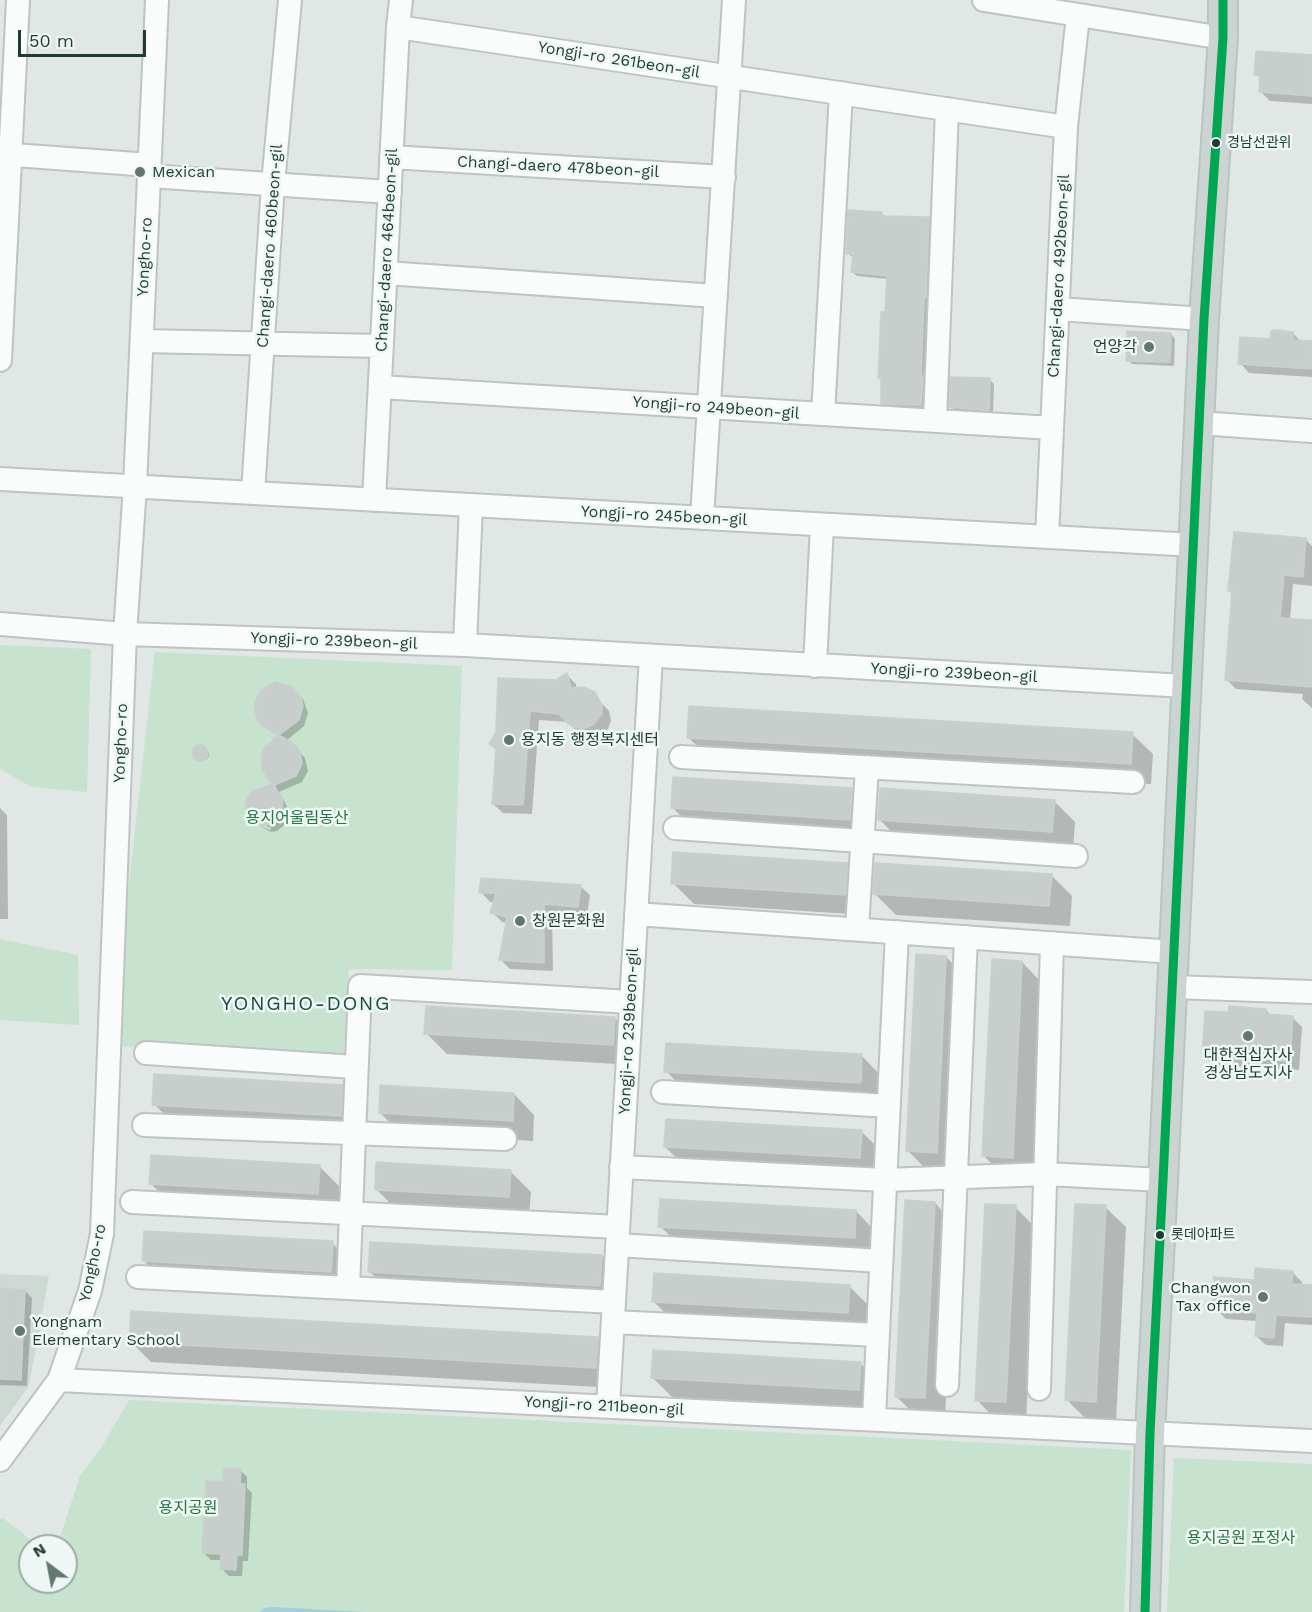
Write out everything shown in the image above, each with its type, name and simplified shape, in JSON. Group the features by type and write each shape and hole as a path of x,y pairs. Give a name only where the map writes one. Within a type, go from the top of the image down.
{"main road":[{"path":"1144,1612 1150,1433 1186,686 1204,319 1223,38 1223,0"}],"street":[{"path":"0,360 7,40 18,0"},
{"name":"Yongho-ro","path":"0,1460 59,1380 90,1291 102,1234 125,634 135,486 157,0"},
{"name":"Changi-daero 460beon-gil","path":"253,493 273,184 290,0"},
{"name":"Changi-daero 464beon-gil","path":"374,500 401,0"},
{"path":"702,518 734,0"},
{"path":"984,0 1223,38"},
{"name":"Changi-daero 492beon-gil","path":"1047,537 1066,127 1078,15"},
{"name":"Yongji-ro 261beon-gil","path":"398,27 1066,127"},
{"path":"824,414 841,93"},
{"path":"935,421 948,109"},
{"path":"5,155 273,184 390,192"},
{"name":"Changi-daero 478beon-gil","path":"392,158 724,177"},
{"path":"386,273 716,296"},
{"path":"1058,309 1204,319"},
{"path":"142,341 382,346"},
{"name":"Yongji-ro 249beon-gil","path":"380,387 1052,428"},
{"path":"1199,423 1312,431"},
{"name":"Yongji-ro 245beon-gil","path":"0,479 1194,545"},
{"path":"465,645 471,505"},
{"path":"815,666 822,525"},
{"name":"Yongji-ro 239beon-gil","path":"0,624 125,634 465,645 1186,686"},
{"name":"Yongji-ro 239beon-gil","path":"608,1406 651,656"},
{"path":"681,757 1132,782"},
{"path":"857,929 867,767"},
{"path":"675,828 1076,856"},
{"path":"636,914 1174,952"},
{"path":"874,1418 897,932"},
{"path":"947,1385 966,937"},
{"path":"1039,1389 1052,943"},
{"path":"348,1288 360,986 631,1002"},
{"path":"1173,987 1312,992"},
{"path":"146,1053 355,1067"},
{"path":"663,1092 889,1106"},
{"path":"144,1125 505,1139"},
{"path":"621,1167 885,1180 1046,1174 1163,1180"},
{"path":"132,1202 352,1213 881,1261"},
{"path":"138,1277 348,1288 878,1335"},
{"name":"Yongji-ro 211beon-gil","path":"59,1380 1312,1441"}],"shaded area":[{"name":"Yongnam Elementary School","path":"0,1274 49,1276 29,1386 0,1426"}],"green space":[{"path":"0,645 91,649 87,792 31,787 0,769"},
{"name":"용지어울림동산","path":"155,652 462,666 452,970 349,969 344,1055 111,1046"},
{"path":"0,939 78,955 79,1025 0,1020"},
{"name":"용지공원","path":"129,1400 1131,1450 1124,1612 0,1612 0,1520 3,1518 24,1534 18,1534 18,1594 78,1594 78,1534 61,1534 80,1476 101,1448"},
{"name":"용지공원 포정사","path":"1174,1458 1312,1464 1312,1612 1167,1612"}],"water":[{"path":"264,1608 364,1612 260,1612"}],"building":[{"path":"1256,51 1312,55 1312,96 1259,92 1260,75 1254,75"},
{"path":"848,210 882,212 882,216 929,217 921,405 881,404 881,378 878,378 881,312 885,312 887,276 851,272 853,254 846,254"},
{"name":"언양각","path":"1127,331 1171,333 1170,362 1126,361"},
{"path":"1271,331 1293,332 1293,340 1312,341 1312,369 1238,364 1240,337 1270,339"},
{"path":"950,377 990,378 989,411 949,407"},
{"path":"1234,532 1306,538 1303,577 1284,575 1280,618 1312,620 1312,687 1225,680 1232,591 1228,591"},
{"name":"용지동 행정복지센터","path":"567,673 571,688 583,687 595,692 602,705 602,714 594,724 586,728 576,728 567,723 559,714 530,711 523,805 492,804 496,749 489,744 496,732 498,678 556,680"},
{"path":"275,682 291,686 301,698 303,706 299,720 279,735 300,751 302,764 296,776 274,785 282,799 283,811 276,822 263,826 251,821 247,816 245,803 251,792 272,784 262,769 261,756 264,749 278,735 257,720 254,704 261,690"},
{"path":"689,706 1133,732 1131,764 687,738"},
{"path":"200,745 206,747 208,753 206,759 200,761 194,759 192,753 194,747"},
{"path":"673,777 852,788 850,820 671,808"},
{"path":"880,788 1055,800 1052,832 878,820"},
{"path":"673,852 848,863 846,895 671,884"},
{"path":"875,863 1052,874 1049,906 873,894"},
{"name":"창원문화원","path":"481,878 581,885 578,907 544,904 544,963 499,960 507,917 490,913 496,893 479,893"},
{"path":"916,954 946,956 937,1153 906,1151"},
{"path":"992,959 1022,961 1013,1158 982,1156"},
{"path":"426,1006 615,1017 613,1045 424,1034"},
{"name":"대한적십자사 경상남도지사","path":"1229,1006 1266,1009 1266,1014 1293,1016 1290,1061 1202,1056 1205,1011 1228,1012"},
{"path":"666,1043 862,1054 861,1083 664,1072"},
{"path":"154,1074 343,1085 341,1116 152,1105"},
{"path":"380,1085 514,1093 513,1121 379,1113"},
{"path":"666,1119 862,1130 860,1158 664,1147"},
{"path":"151,1155 320,1165 318,1194 149,1184"},
{"path":"376,1162 511,1170 509,1197 375,1190"},
{"path":"660,1199 856,1210 855,1238 658,1227"},
{"path":"905,1200 935,1202 925,1398 895,1397"},
{"path":"985,1204 1016,1205 1006,1402 975,1401"},
{"path":"1075,1204 1106,1205 1096,1402 1065,1400"},
{"path":"144,1231 333,1241 331,1272 142,1261"},
{"path":"370,1242 602,1255 600,1286 368,1272"},
{"name":"Changwon Tax office","path":"1255,1268 1293,1271 1292,1284 1312,1285 1312,1317 1276,1315 1274,1338 1255,1336 1257,1313 1215,1310 1211,1303 1217,1291 1213,1277 1254,1280"},
{"path":"654,1273 850,1285 848,1313 652,1302"},
{"path":"0,1288 25,1290 21,1380 0,1379"},
{"path":"131,1311 598,1337 596,1368 129,1342"},
{"path":"653,1350 861,1362 859,1390 651,1378"},
{"path":"224,1468 241,1469 240,1484 245,1484 242,1555 237,1555 236,1570 220,1569 221,1554 202,1553 206,1481 223,1482"}],"transit line":[{"path":"1145,1612 1150,1433 1204,319 1223,38 1223,0"}],"place":[{"name":"경남선관위","path":"1216,143"},
{"name":"Mexican","path":"140,172"},
{"name":"언양각","path":"1149,347"},
{"name":"용지동 행정복지센터","path":"509,740"},
{"name":"창원문화원","path":"520,921"},
{"name":"대한적십자사 경상남도지사","path":"1248,1036"},
{"name":"롯데아파트","path":"1160,1235"},
{"name":"Changwon Tax office","path":"1263,1297"},
{"name":"Yongnam Elementary School","path":"20,1331"}],"district":[{"name":"YONGHO-DONG","path":"306,1004"}]}
